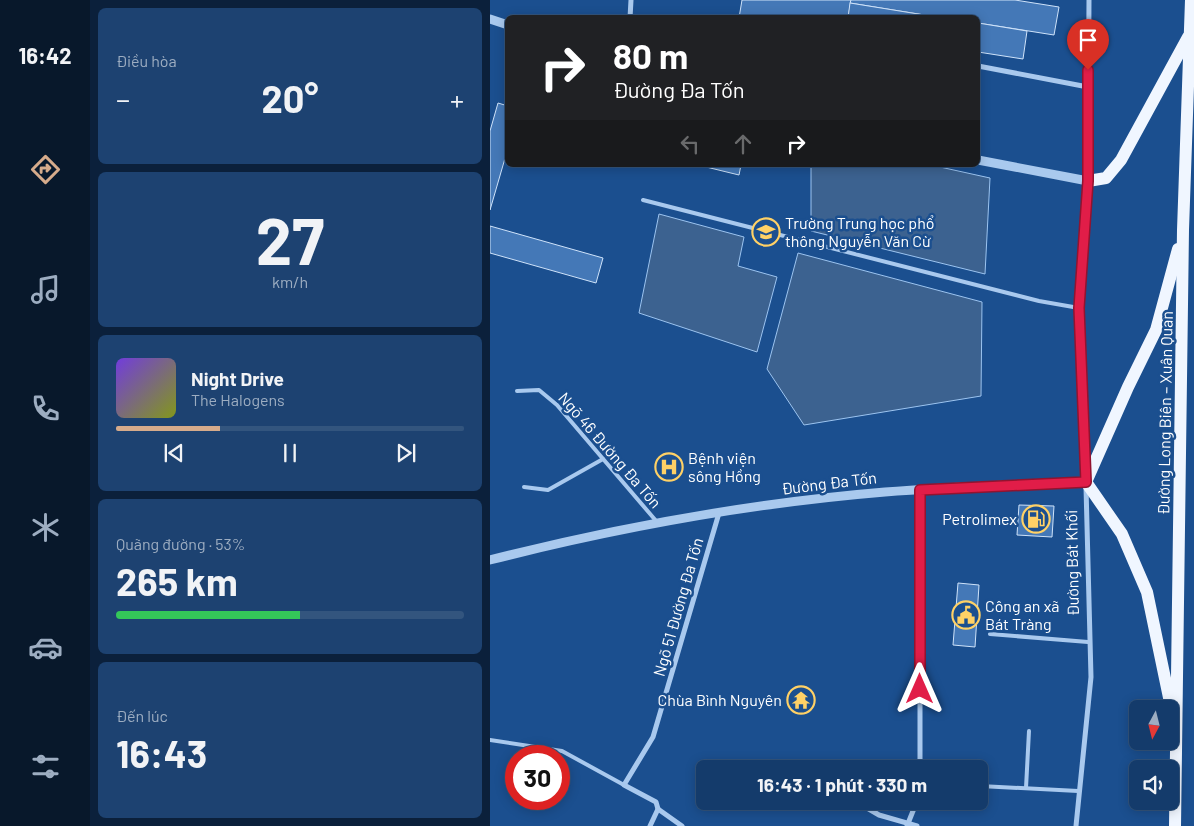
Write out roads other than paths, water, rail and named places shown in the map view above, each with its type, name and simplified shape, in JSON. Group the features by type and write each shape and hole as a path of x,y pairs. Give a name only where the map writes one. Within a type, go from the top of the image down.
{"main road":[{"name":"Đường Long Biên – Xuân Quan","path":"1177,700 1183,230 1192,34 1191,0"},
{"path":"1088,181 1106,178 1121,160 1192,34"},
{"path":"1169,700 1147,592 1122,534 1086,482 1128,387 1156,330 1183,230"},
{"name":"Đường Long Biên – Xuân Quan","path":"1175,826 1177,750"}],"street":[{"path":"630,15 631,0"},
{"name":"Đường Bát Khối","path":"1076,826 1078,791 1091,677 1088,642 1086,482 1079,308 1088,181 1089,0"},
{"path":"490,19 505,24"},
{"path":"980,66 1088,87"},
{"path":"980,160 1088,181"},
{"name":"Đường Đa Tốn","path":"490,560 657,522 815,500 920,490 1086,482"},
{"path":"920,490 920,760"},
{"name":"Ngõ 51 Đường Đa Tốn","path":"624,785 653,737 718,513"},
{"path":"624,785 656,802 658,809 682,826"},
{"path":"650,826 658,809"},
{"path":"870,810 908,825 917,826"},
{"path":"908,825 914,810"}],"lane":[{"path":"643,200 1038,301 1079,308"},
{"name":"Ngõ 46 Đường Đa Tốn","path":"517,391 539,390 557,405 657,522"},
{"path":"524,487 548,490 603,459"},
{"path":"990,634 1088,642"},
{"path":"1026,788 1029,731"},
{"path":"490,740 562,751 624,785"},
{"path":"988,786 1078,791"}],"water":[{"path":"811,167 940,167 990,178 985,274 811,231"},
{"path":"659,214 744,237 738,266 777,277 757,352 639,313"},
{"path":"798,253 982,302 981,396 804,425 767,369"}],"place":[{"name":"Trường Trung học phổ thông Nguyễn Văn Cừ","path":"766,232"},
{"name":"Bệnh viện sông Hồng","path":"669,467"},
{"name":"Petrolimex","path":"1036,519"},
{"name":"Công an xã Bát Tràng","path":"966,615"},
{"name":"Chùa Bình Nguyên","path":"801,700"}]}
